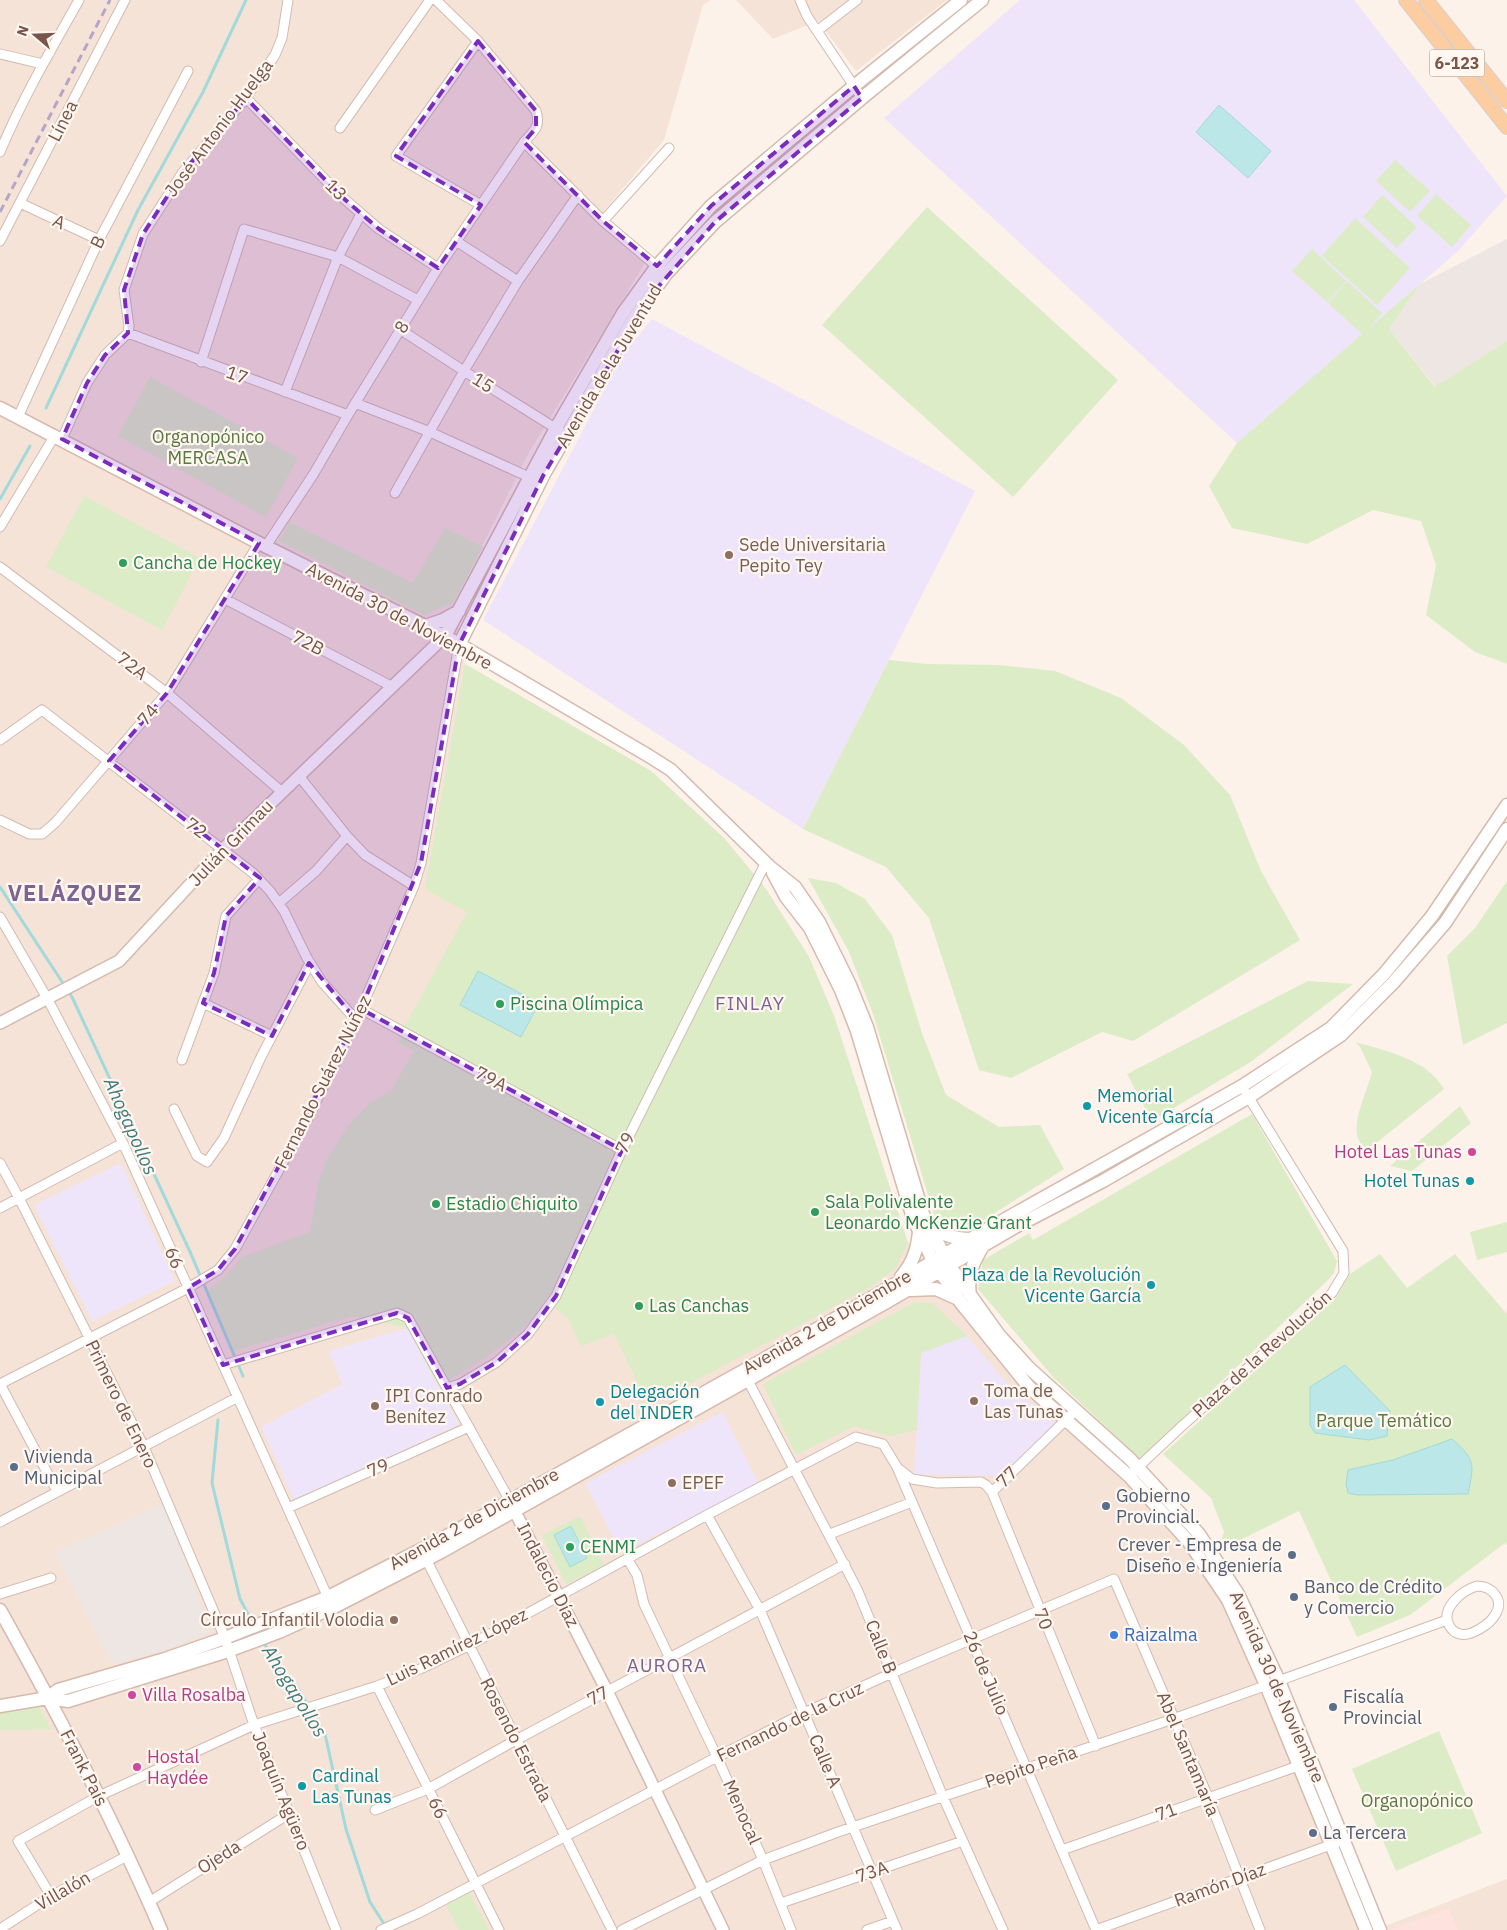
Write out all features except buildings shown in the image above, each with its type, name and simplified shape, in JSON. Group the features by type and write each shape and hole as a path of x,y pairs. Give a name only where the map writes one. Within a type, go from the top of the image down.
{"main road":[{"name":"Avenida de la Juventud","path":"445,636 529,477 561,432 628,317 711,206 854,86 961,0"},
{"name":"Avenida de la Juventud","path":"662,270 715,222 982,0"},
{"name":"6-123","path":"1406,0 1507,126"},
{"name":"6-123","path":"1426,0 1507,100"},
{"name":"Avenida 30 de Noviembre","path":"0,408 59,437 262,545 445,636 671,770 768,864 795,887 818,922 850,985 867,1026 923,1226 941,1263 1029,1387 1071,1415 1199,1534 1238,1594 1279,1681 1337,1842 1373,1929"},
{"name":"Avenida de la Juventud","path":"458,645 544,474 561,432"},
{"path":"425,626 443,620 459,611"},
{"path":"467,628 470,644 476,655"},
{"name":"Avenida 2 de Diciembre","path":"0,1706 57,1696 229,1643 276,1626 330,1602 423,1554 746,1376 941,1263 971,1239 1245,1092 1331,1028 1384,974 1432,916 1507,805"},
{"name":"Avenida 2 de Diciembre","path":"941,1263 984,1245 1103,1181 1245,1092 1341,1035 1393,983 1445,923 1507,829"},
{"path":"971,1239 959,1239 932,1227 923,1226 916,1254 901,1287 936,1289 964,1297 969,1285 970,1271 974,1260 984,1245"},
{"name":"Avenida 30 de Noviembre","path":"1133,1472 1189,1542 1228,1600 1266,1685 1298,1766 1337,1842"},
{"path":"0,1610 41,1683 57,1696"},
{"name":"Frank País","path":"57,1696 56,1713 99,1796 161,1930"}],"street":[{"path":"0,152 12,124 43,64 79,0"},
{"name":"Línea","path":"0,241 125,0"},
{"name":"José Antonio Huelga","path":"128,333 129,326 124,290 143,234 183,172 246,98 275,55 282,38 288,0"},
{"path":"340,128 430,0"},
{"path":"436,0 478,41 396,156 481,205"},
{"path":"800,0 807,16 862,98"},
{"path":"817,31 857,0"},
{"name":"8","path":"262,545 314,475 355,403 438,268 524,142 536,128 539,120 536,111 478,41"},
{"path":"0,54 43,64"},
{"name":"B","path":"18,416 99,240 188,71"},
{"name":"13","path":"246,98 342,197 378,229 438,268"},
{"path":"1494,110 1507,100"},
{"path":"524,142 603,221 662,270"},
{"path":"603,221 669,148"},
{"path":"396,493 464,371 518,281 578,195"},
{"name":"A","path":"20,203 99,240"},
{"path":"285,392 338,257 362,214"},
{"path":"201,362 244,229 338,257 418,300"},
{"path":"456,241 518,281"},
{"name":"15","path":"401,330 561,432"},
{"path":"0,527 59,437 87,382 105,355 128,333"},
{"name":"17","path":"128,333 201,362 348,415"},
{"path":"355,403 430,432 529,477"},
{"name":"74","path":"0,820 29,834 42,834 55,823 167,692 225,599 262,545"},
{"name":"72A","path":"0,567 167,692 282,792"},
{"name":"72B","path":"225,599 391,686"},
{"name":"Julián Grimau","path":"0,1023 119,962 223,849 445,636"},
{"name":"Fernando Suárez Núñez","path":"0,1384 188,1288 218,1270 235,1249 311,1112 356,1020 414,886 421,863 458,645"},
{"name":"72","path":"0,740 42,710 223,849 259,879 279,903 322,982 356,1020"},
{"path":"299,776 364,855 414,886"},
{"path":"279,903 316,871 347,836"},
{"name":"79","path":"447,1388 460,1384 497,1362 528,1334 556,1296 622,1150 768,864"},
{"path":"182,1060 214,973 226,916 259,879"},
{"name":"66","path":"0,916 47,998 123,1143 330,1602"},
{"path":"174,1109 197,1156 207,1162 224,1138 272,1036 310,963"},
{"path":"203,1004 272,1036"},
{"name":"79A","path":"361,1009 622,1150"},
{"name":"Plaza de la Revolución","path":"1133,1472 1332,1293 1344,1273 1343,1252 1245,1092"},
{"path":"0,1208 123,1143"},
{"name":"Primero de Enero","path":"0,1163 144,1447 229,1643"},
{"name":"Indalecio Díaz","path":"223,1365 397,1313 408,1318 512,1505 607,1691 723,1930"},
{"name":"Calle B","path":"746,1376 845,1564 943,1797 1003,1930"},
{"path":"0,1384 57,1491"},
{"path":"0,1522 238,1397"},
{"name":"77","path":"897,1467 912,1479 937,1482 981,1482 992,1492 1071,1415"},
{"name":"79","path":"288,1508 469,1427"},
{"name":"Luis Ramírez López","path":"51,1896 18,1841 99,1796 254,1725 377,1686 420,1669 468,1646 707,1515 856,1437"},
{"name":"26 de Julio","path":"856,1437 884,1444 897,1467 972,1639 1025,1769 1096,1930"},
{"name":"70","path":"992,1492 1096,1746"},
{"path":"830,1534 912,1502"},
{"name":"Calle A","path":"707,1515 760,1610 895,1926"},
{"name":"Rosendo Estrada","path":"423,1554 612,1930"},
{"name":"Menocal","path":"628,1560 639,1581 644,1604 717,1757 763,1860 791,1930"},
{"name":"77","path":"375,1810 428,1789 845,1564"},
{"path":"0,1594 51,1578"},
{"name":"Fernando de la Cruz","path":"381,1930 804,1714 892,1673 1114,1579"},
{"name":"Abel Santamaría","path":"1114,1579 1208,1797 1260,1930"},
{"path":"1483,1586 1489,1588 1497,1597 1498,1603 1495,1615 1470,1634 1458,1634 1452,1630 1447,1620 1446,1614 1452,1603 1471,1588 1483,1586"},
{"name":"Pepito Peña","path":"622,1930 763,1860 853,1826 1096,1746 1447,1620"},
{"name":"Joaquín Agüero","path":"229,1643 254,1725 336,1930"},
{"name":"66","path":"377,1686 499,1930"},
{"name":"71","path":"1062,1850 1298,1766"},
{"name":"Ojeda","path":"149,1902 290,1813"},
{"name":"73A","path":"781,1903 963,1841"},
{"name":"Ramón Díaz","path":"1096,1930 1337,1842"},
{"name":"Villalón","path":"0,1929 51,1896 127,1856"},
{"path":"867,1930 895,1926"}],"highlighted area":[{"path":"478,41 536,111 536,128 524,142 603,221 657,266 711,206 854,86 862,98 715,222 651,295 544,474 459,645 421,863 361,1009 622,1150 556,1296 528,1334 497,1362 460,1384 447,1388 408,1318 397,1313 223,1365 188,1288 218,1270 235,1249 356,1020 309,963 272,1036 203,1003 214,973 226,916 260,878 109,761 167,693 259,543 62,439 87,383 105,355 128,333 124,290 131,268 143,234 183,172 246,98 342,197 379,229 438,268 481,205 396,156"}],"shaded area":[{"path":"0,0 711,0 703,5 664,140 603,212 648,258 528,454 454,602 465,664 651,771 724,838 766,889 809,957 834,1016 908,1243 999,1335 1060,1404 1206,1546 1239,1590 1300,1711 1385,1926 1507,1879 1507,1930 0,1930"},
{"path":"736,0 947,0 856,71 818,21 773,39"},
{"path":"1020,0 1354,0 1507,196 1457,252 1237,443 884,118"},
{"path":"1507,239 1507,341 1436,387 1389,329 1420,284"},
{"name":"Sede Universitaria Pepito Tey","path":"652,319 975,491 803,829 483,620 622,356"},
{"path":"121,1163 175,1281 92,1321 34,1205"},
{"name":"IPI Conrado Benítez","path":"407,1328 459,1424 295,1501 261,1427 342,1384 329,1351"},
{"name":"Toma de Las Tunas","path":"967,1336 1003,1379 1055,1423 1002,1476 914,1474 921,1353"},
{"name":"EPEF","path":"723,1412 758,1483 621,1553 585,1483"},
{"path":"164,1504 211,1633 156,1653 113,1665 55,1552"},
{"path":"1449,1908 1458,1930 1389,1930"}],"green space":[{"path":"1395,160 1430,191 1410,212 1376,181"},
{"path":"1436,194 1471,225 1452,247 1417,216"},
{"path":"1382,195 1417,227 1397,248 1363,217"},
{"path":"927,207 1118,380 1013,497 822,325"},
{"path":"1355,218 1410,268 1377,305 1322,256"},
{"path":"1312,249 1346,281 1327,302 1292,271"},
{"path":"1347,281 1382,313 1368,329 1420,284 1389,329 1435,387 1507,341 1507,664 1475,652 1426,615 1436,565 1421,521 1373,510 1307,544 1232,528 1209,486 1237,443 1362,334 1328,303"},
{"name":"Organopónico MERCASA","path":"150,377 298,458 266,517 118,436"},
{"name":"Cancha de Hockey","path":"84,496 200,558 162,630 46,567"},
{"path":"289,522 413,583 445,528 483,547 454,602 424,615 279,541"},
{"path":"889,660 927,664 999,665 1055,671 1121,698 1184,745 1230,795 1261,871 1300,940 1133,1041 1102,1032 1011,1078 979,1070 929,918 886,867 803,829"},
{"path":"465,664 651,771 724,838 766,889 809,957 834,1016 908,1243 896,1268 872,1286 647,1407 614,1334 581,1346 568,1318 547,1302 521,1331 485,1358 439,1387 407,1328 353,1316 234,1351 208,1290 227,1275 242,1257 310,1232 319,1180 328,1157 348,1126 370,1103 391,1091 414,1051 397,1041 467,912 425,889"},
{"path":"808,878 836,883 865,899 892,935 922,1033 946,1095 999,1127 1040,1125 1064,1169 982,1221 955,1225 935,1218 873,1014 849,952"},
{"path":"1507,881 1507,1023 1463,1045 1447,956 1475,928"},
{"path":"1308,981 1353,984 1252,1061 1152,1121 1127,1074"},
{"path":"1355,1042 1417,1063 1437,1079 1444,1089 1366,1151 1358,1138 1357,1127 1359,1112 1372,1072 1360,1047"},
{"path":"1460,1106 1471,1123 1412,1171 1390,1166"},
{"name":"Plaza de la Revolución Vicente García","path":"1252,1114 1337,1261 1334,1273 1140,1459 1054,1378 978,1289 983,1260 1029,1233 1033,1240"},
{"path":"1507,1222 1507,1252 1477,1260 1470,1232"},
{"name":"Parque Temático","path":"1380,1254 1407,1288 1455,1254 1507,1314 1507,1545 1505,1543 1410,1615 1357,1637 1299,1511 1218,1551 1224,1532 1211,1498 1163,1454 1336,1298 1350,1274"},
{"path":"913,1303 932,1303 967,1336 921,1353 917,1430 890,1436 854,1426 796,1455 763,1384"},
{"path":"580,1516 604,1565 566,1584 542,1535"},
{"path":"38,1704 51,1729 0,1730 0,1711"},
{"name":"Organopónico","path":"1439,1731 1482,1833 1396,1871 1352,1769"},
{"path":"469,1892 489,1930 459,1930 446,1905"}],"water":[{"path":"1219,105 1271,151 1248,178 1196,132"},
{"name":"Piscina Olímpica","path":"478,971 539,1003 521,1037 460,1005"},
{"path":"1345,1365 1390,1411 1387,1436 1369,1440 1315,1433 1310,1425 1310,1387"},
{"path":"1452,1439 1465,1452 1471,1463 1472,1469 1468,1494 1357,1495 1348,1493 1346,1484 1348,1470 1393,1460"},
{"name":"CENMI","path":"571,1526 587,1558 570,1567 554,1535"}],"waterway":[{"path":"46,408 138,210 203,92 246,0"},
{"path":"0,499 30,446"},
{"name":"Ahogapollos","path":"0,887 72,997 191,1254 243,1376"},
{"name":"Ahogapollos","path":"218,1420 212,1483 240,1599 253,1623"},
{"name":"Ahogapollos","path":"263,1641 278,1669 296,1685 325,1734 346,1829 370,1902 386,1927"}],"railway":[{"path":"0,212 110,0"}],"place":[{"name":"Sede Universitaria Pepito Tey","path":"729,555"},
{"name":"Cancha de Hockey","path":"123,563"},
{"name":"Piscina Olímpica","path":"500,1004"},
{"name":"Memorial Vicente García","path":"1087,1106"},
{"name":"Hotel Las Tunas","path":"1472,1152"},
{"name":"Hotel Tunas","path":"1470,1181"},
{"name":"Estadio Chiquito","path":"436,1204"},
{"name":"Sala Polivalente Leonardo McKenzie Grant","path":"815,1212"},
{"name":"Plaza de la Revolución Vicente García","path":"1151,1285"},
{"name":"Las Canchas","path":"639,1306"},
{"name":"Toma de Las Tunas","path":"974,1401"},
{"name":"Delegación del INDER","path":"600,1402"},
{"name":"IPI Conrado Benítez","path":"375,1406"},
{"name":"Vivienda Municipal","path":"14,1467"},
{"name":"EPEF","path":"672,1483"},
{"name":"Gobierno Provincial.","path":"1106,1506"},
{"name":"CENMI","path":"570,1547"},
{"name":"Crever - Empresa de Diseño e Ingeniería","path":"1292,1555"},
{"name":"Banco de Crédito y Comercio","path":"1294,1597"},
{"name":"Círculo Infantil Volodia","path":"394,1620"},
{"name":"Raizalma","path":"1114,1635"},
{"name":"Villa Rosalba","path":"132,1695"},
{"name":"Fiscalía Provincial","path":"1333,1707"},
{"name":"Hostal Haydée","path":"137,1767"},
{"name":"Cardinal Las Tunas","path":"302,1786"},
{"name":"La Tercera","path":"1313,1833"}],"district":[{"name":"VELÁZQUEZ","path":"75,893"},
{"name":"FINLAY","path":"750,1003"},
{"name":"AURORA","path":"667,1665"}]}
